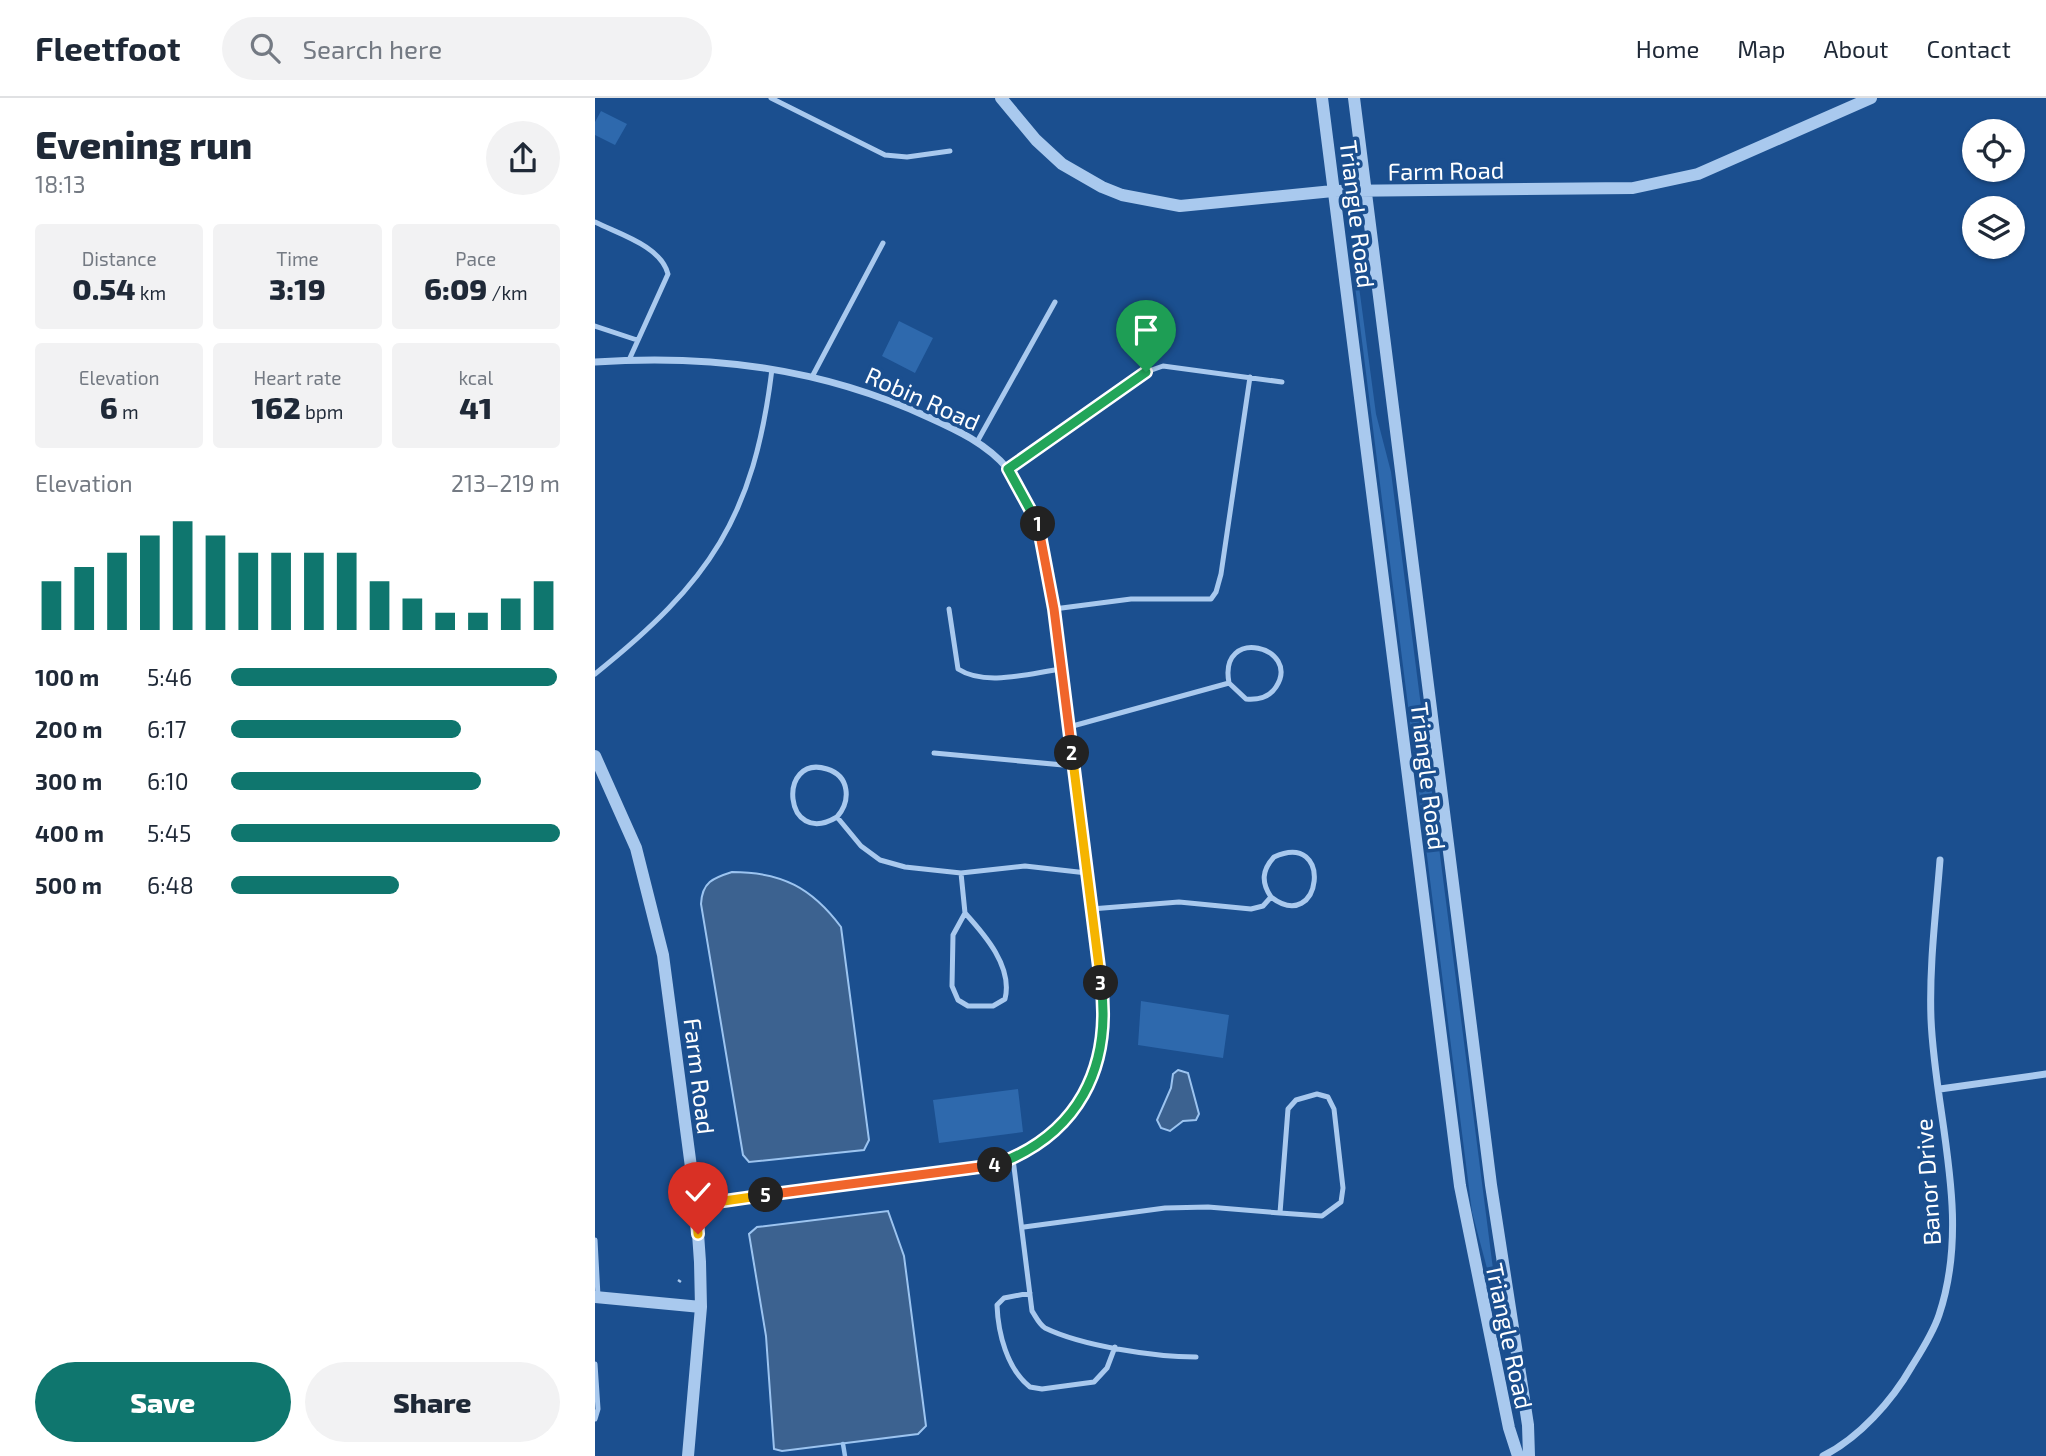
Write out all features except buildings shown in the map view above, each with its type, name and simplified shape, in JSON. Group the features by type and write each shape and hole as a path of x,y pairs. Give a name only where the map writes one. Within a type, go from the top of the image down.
{"street":[{"name":"Farm Road","path":"1001,98 1035,140 1062,164 1122,195 1180,206 1333,191 1620,188 1661,184 1698,174 1871,98"},
{"name":"Triangle Road","path":"1322,98 1460,1186 1506,1417 1518,1456"},
{"name":"Triangle Road","path":"1354,98 1491,1185 1528,1425 1529,1456"},
{"name":"Robin Road","path":"595,362 723,362 813,375 908,407 977,442 1008,469 1035,514 1043,540 1104,1001 1101,1054 1093,1079 1067,1119 1050,1135 1013,1159 974,1171 696,1205"},
{"name":"Farm Road","path":"595,756 636,848 663,956 696,1205 701,1307 688,1456"},
{"name":"Banor Drive","path":"1827,1455 1862,1427 1900,1388 1939,1315 1953,1238 1931,1021 1940,860"},
{"path":"1940,1089 2046,1074"},
{"path":"596,1297 701,1307"}],"lane":[{"path":"771,98 885,155 907,157 950,151"},
{"path":"595,222 654,252 665,262 668,274 629,360"},
{"path":"813,375 883,243"},
{"path":"977,442 1055,302"},
{"path":"595,326 638,340"},
{"path":"1008,469 1146,372 1163,366 1282,382"},
{"path":"595,674 671,608 723,540 742,503 755,466 772,369"},
{"path":"1054,609 1131,598 1211,599 1221,574 1250,377"},
{"path":"949,608 958,669 969,676 986,678 1062,669"},
{"path":"1254,647 1269,652 1279,666 1279,682 1275,689 1262,698 1246,699 1233,690 1229,683 1227,674 1232,658 1245,648 1254,647"},
{"path":"1069,727 1229,683"},
{"path":"934,753 1074,766"},
{"path":"821,768 838,775 847,792 844,810 837,817 821,824 812,823 797,813 793,805 793,787 803,773 821,768"},
{"path":"837,817 861,846 880,860 905,867 961,873 1025,866 1087,873"},
{"path":"1291,852 1308,859 1316,874 1314,890 1309,897 1294,905 1278,902 1271,897 1263,881 1268,863 1274,857 1291,852"},
{"path":"961,873 965,913 953,935 952,986 958,1000 968,1006 993,1006 1005,999 1006,974 983,933 965,913"},
{"path":"1091,909 1179,902 1251,909 1263,906 1271,897"},
{"path":"1024,1227 1165,1208 1208,1207 1280,1213 1322,1216 1341,1202 1343,1188 1334,1109 1328,1097 1307,1095 1296,1100 1288,1109 1280,1213"},
{"path":"1013,1159 1024,1227 1032,1311 1045,1328 1146,1355 1196,1357"},
{"path":"595,1240 596,1297"},
{"path":"1030,1293 1004,1298 997,1305 997,1322 1013,1368 1030,1387 1042,1389 1094,1382 1107,1368 1115,1347"},
{"path":"595,1364 598,1409 595,1419"}],"shaded area":[{"path":"601,111 627,124 615,145 595,135 595,122"},
{"path":"1354,249 1376,414 1391,472 1493,1269 1491,1273 1488,1272 1472,1212 1353,270"},
{"path":"899,321 933,338 915,373 882,356"},
{"path":"732,872 766,875 794,885 819,902 841,927 869,1140 864,1150 749,1162 743,1155 701,904 706,886 719,876"},
{"path":"1141,1001 1229,1015 1223,1058 1138,1045"},
{"path":"1178,1070 1188,1073 1199,1114 1196,1120 1183,1121 1170,1131 1161,1128 1157,1120 1171,1088 1173,1074"},
{"path":"1018,1089 1023,1132 939,1143 933,1100"},
{"path":"888,1211 904,1256 926,1426 918,1434 782,1451 774,1449 766,1336 749,1234 757,1227"}],"waterway":[{"path":"843,1444 845,1456"}],"route":[{"path":"698,1234 696,1205 974,1171 1013,1159 1050,1135 1067,1119 1093,1079 1101,1054 1104,1001 1054,609 1043,540 1035,514 1008,469 1146,372"}]}
